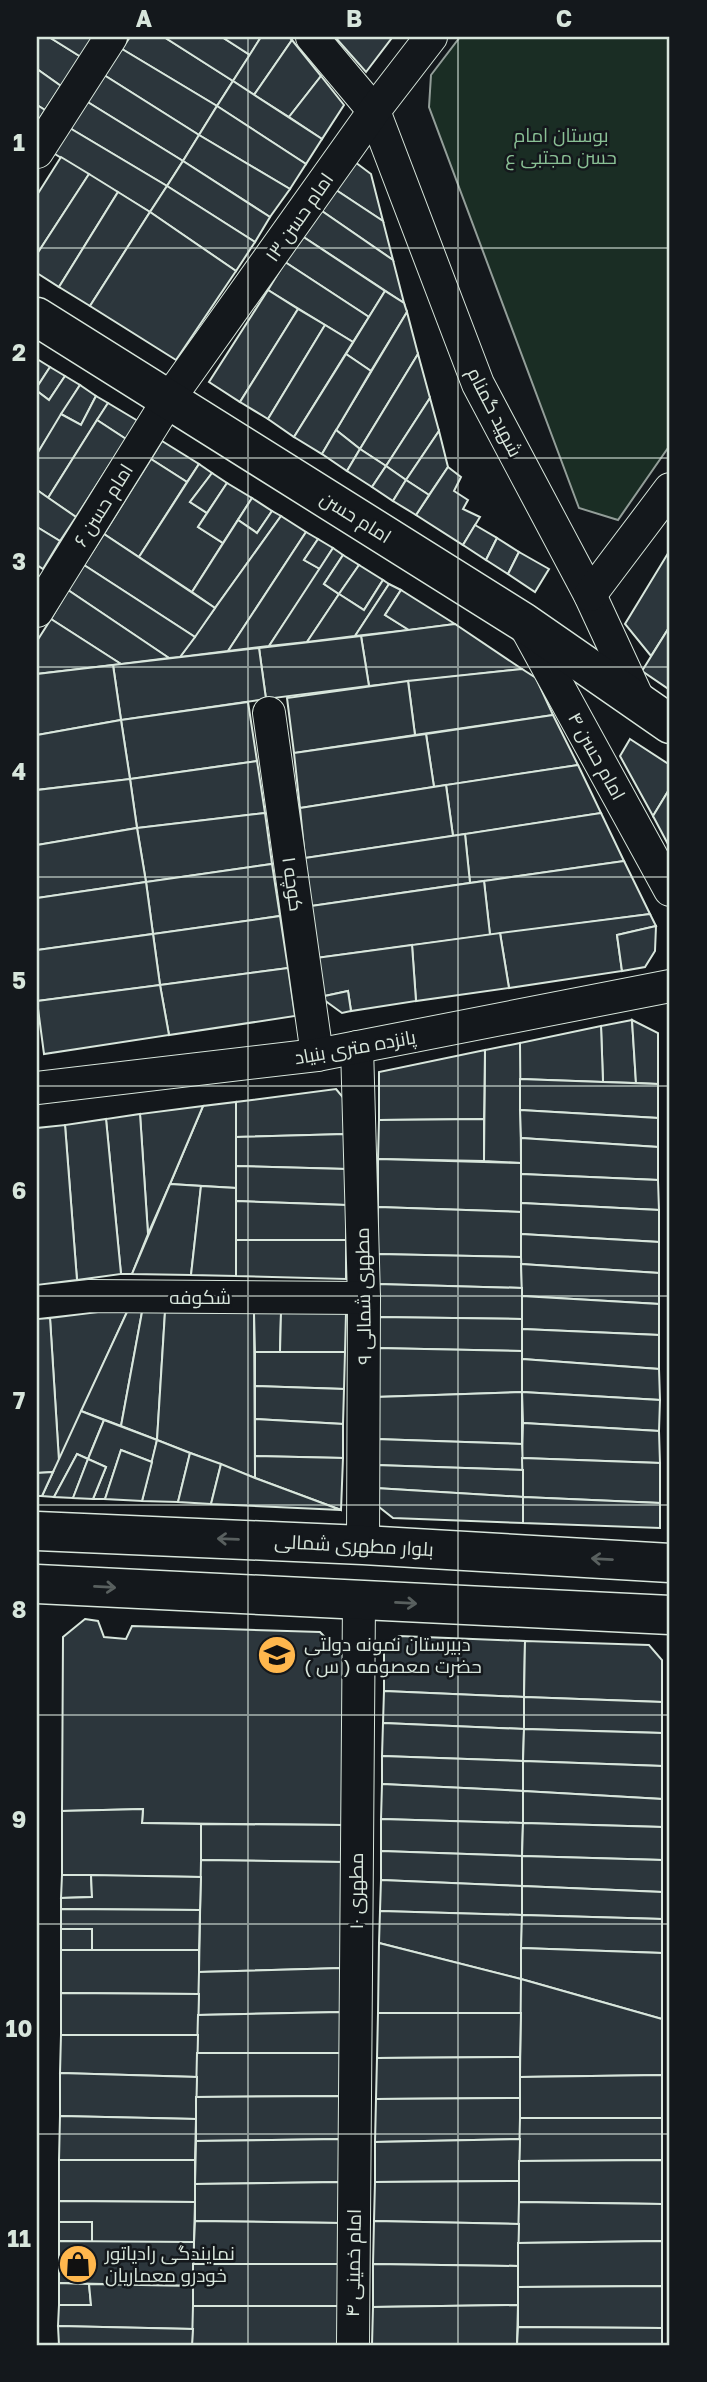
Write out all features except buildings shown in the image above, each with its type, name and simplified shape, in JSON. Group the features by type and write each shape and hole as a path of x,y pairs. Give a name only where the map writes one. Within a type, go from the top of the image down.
{"street":[{"path":"37,152 111,37"},
{"name":"شهید گمنام","path":"312,37 374,111 478,384 590,595 640,703"},
{"name":"امام حسن ۱۳","path":"169,399 374,111 431,37"},
{"name":"امام حسن","path":"37,317 523,622 670,724"},
{"name":"امام حسن ۶","path":"37,611 169,399"},
{"path":"590,595 670,489"},
{"name":"امام حسن ۴","path":"523,622 670,890"},
{"name":"کوچه ۱","path":"269,713 317,1055"},
{"name":"پانزده متری بنیاد","path":"37,1088 317,1055 670,986"},
{"name":"مطهری شمالی ۹","path":"357,1047 364,1298 363,1545"},
{"name":"شکوفه","path":"37,1302 90,1296 364,1298"},
{"name":"بلوار مطهری شمالی","path":"37,1531 363,1545 670,1563"},
{"path":"670,1542 670,1563"},
{"path":"37,1584 670,1615"},
{"name":"مطهری ۱۰","path":"354,2181 359,1601"},
{"name":"امام خمینی ۴","path":"353,2345 354,2181"}],"green space":[{"name":"بوستان امام حسن مجتبی ع","path":"460,37 670,37 670,445 618,520 579,508 429,107 431,75"}],"place":[{"name":"دبیرستان نمونه دولتی حضرت معصومه ( س )","path":"277,1655"},
{"name":"نمایندگی رادیاتور خودرو معماریان","path":"78,2264"}]}
